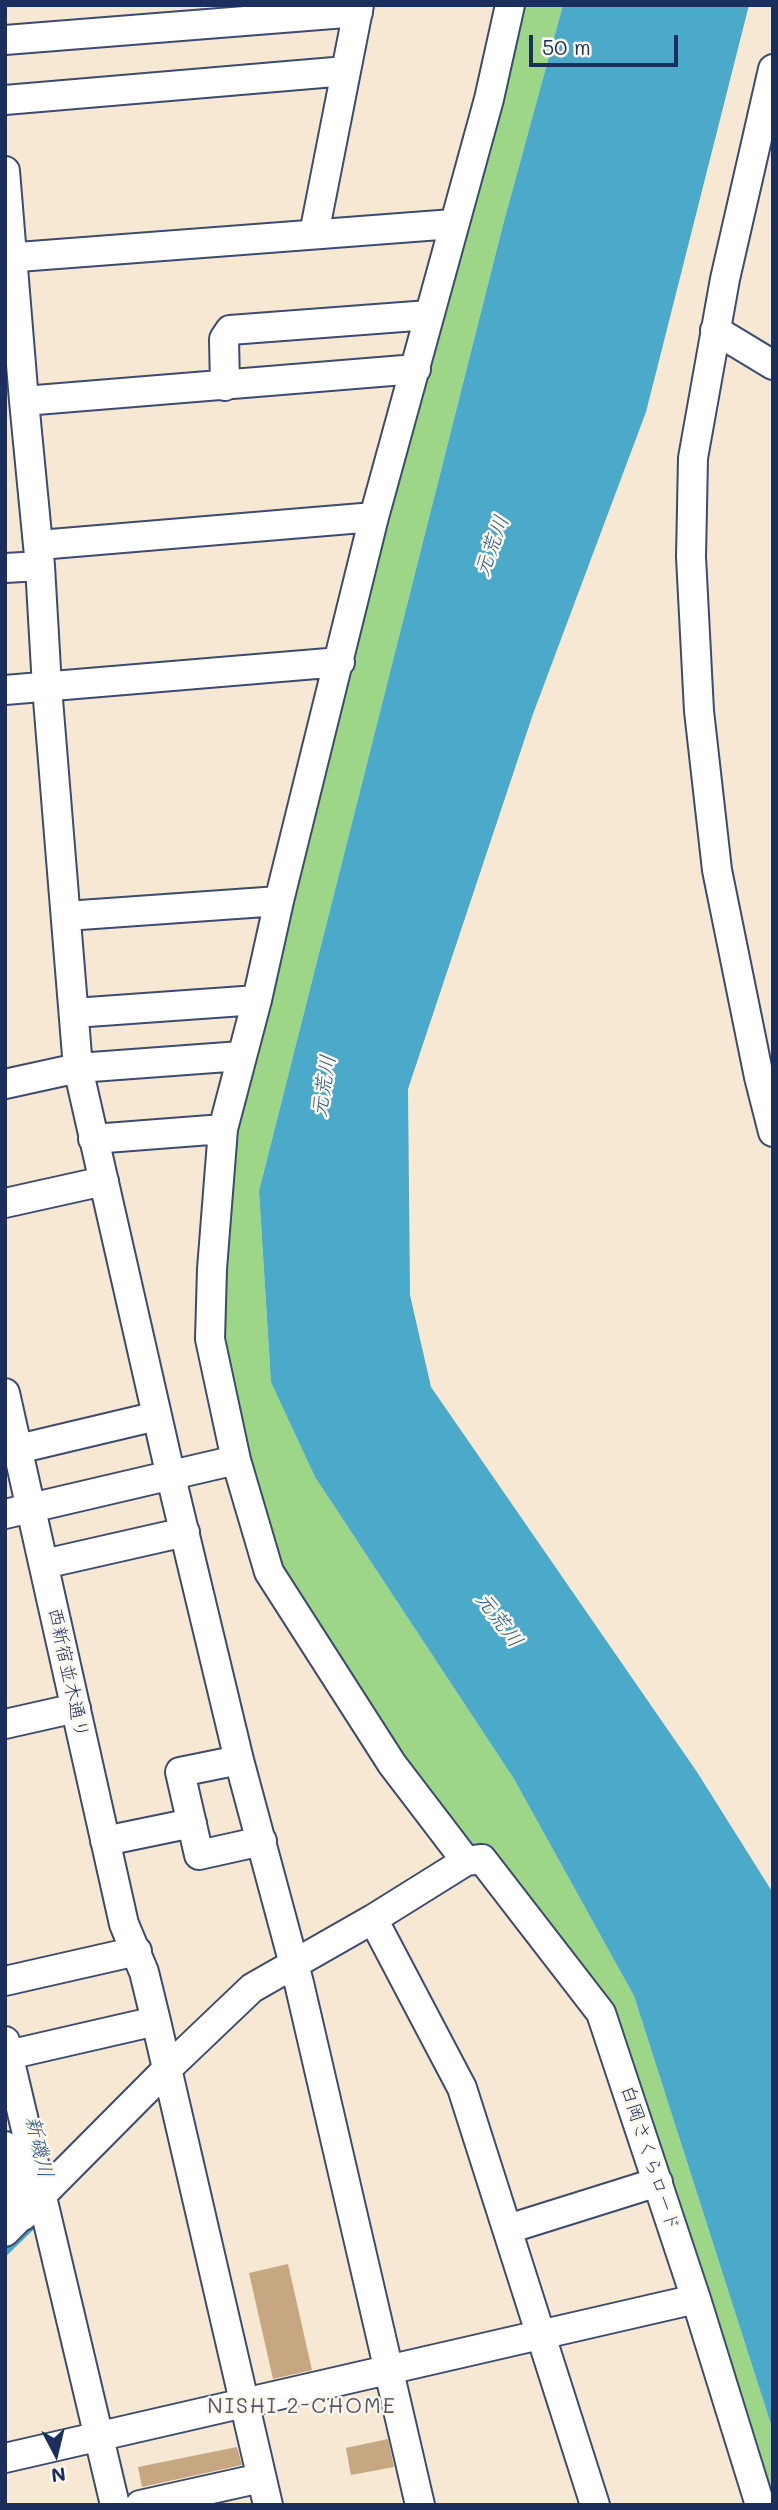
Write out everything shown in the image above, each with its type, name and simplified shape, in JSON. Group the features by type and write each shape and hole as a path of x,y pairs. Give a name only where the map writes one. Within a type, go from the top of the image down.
{"street":[{"path":"23,2215 167,2068 252,1988 373,1919 466,1861 385,1753 269,1572 236,1460 210,1339 212,1269 223,1129 257,1000 374,517 489,99 510,5"},
{"path":"5,40 358,9 314,234"},
{"path":"773,69 715,330 693,458 691,557 699,711 717,870 766,1076 773,1132"},
{"path":"5,100 346,71"},
{"path":"5,171 9,258 40,555 47,687 78,1068 171,1477 239,1760 294,1964 420,2505"},
{"path":"9,258 453,224"},
{"path":"225,386 224,339 230,330 429,315"},
{"path":"715,330 773,365"},
{"path":"24,401 416,369"},
{"path":"5,568 40,555 374,517"},
{"path":"5,690 340,662"},
{"path":"66,916 279,901"},
{"path":"74,1013 257,1000"},
{"path":"5,1084 78,1068 241,1056"},
{"path":"93,1139 223,1129"},
{"path":"5,1203 104,1181"},
{"name":"西新宿並木通り","path":"6,1404 18,1449 18,1512 44,1564 124,1924 136,1951 156,2021 265,2492"},
{"path":"18,1449 158,1416"},
{"path":"18,1512 236,1460"},
{"path":"44,1564 185,1532"},
{"path":"5,1724 76,1708"},
{"path":"239,1760 180,1772 199,1855 262,1841"},
{"path":"105,1840 192,1823"},
{"name":"白岡さくらロード","path":"466,1861 482,1859 601,2013 696,2299 760,2505"},
{"path":"373,1919 462,2088 595,2505"},
{"path":"5,1981 136,1951"},
{"path":"23,2215 7,2048 156,2021"},
{"path":"5,2146 23,2215 100,2436 115,2505"},
{"path":"508,2229 658,2182"},
{"path":"5,2458 696,2299"},
{"path":"141,2505 265,2492"}],"green space":[{"path":"510,5 563,5 503,225 259,1191 271,1381 315,1477 514,1779 634,1996 773,2431 773,2505 611,2011 466,1848 346,1678 272,1548 244,1458 224,1323 223,1179"}],"water":[{"name":"元荒川","path":"563,5 749,5 646,412 533,714 408,1089 410,1295 431,1387 697,1772 773,1893 773,2431 634,1996 514,1779 315,1477 271,1382 259,1191 503,225"}],"building":[{"path":"288,2264 312,2370 273,2379 249,2273"},
{"path":"388,2439 394,2467 351,2475 346,2448"},
{"path":"237,2447 242,2465 142,2487 138,2467"}],"waterway":[{"path":"5,2253 38,2221"}],"district":[{"name":"NISHI 2-CHOME","path":"302,2407"}],"water label":[{"name":"新磯川","path":"39,2147"}]}
